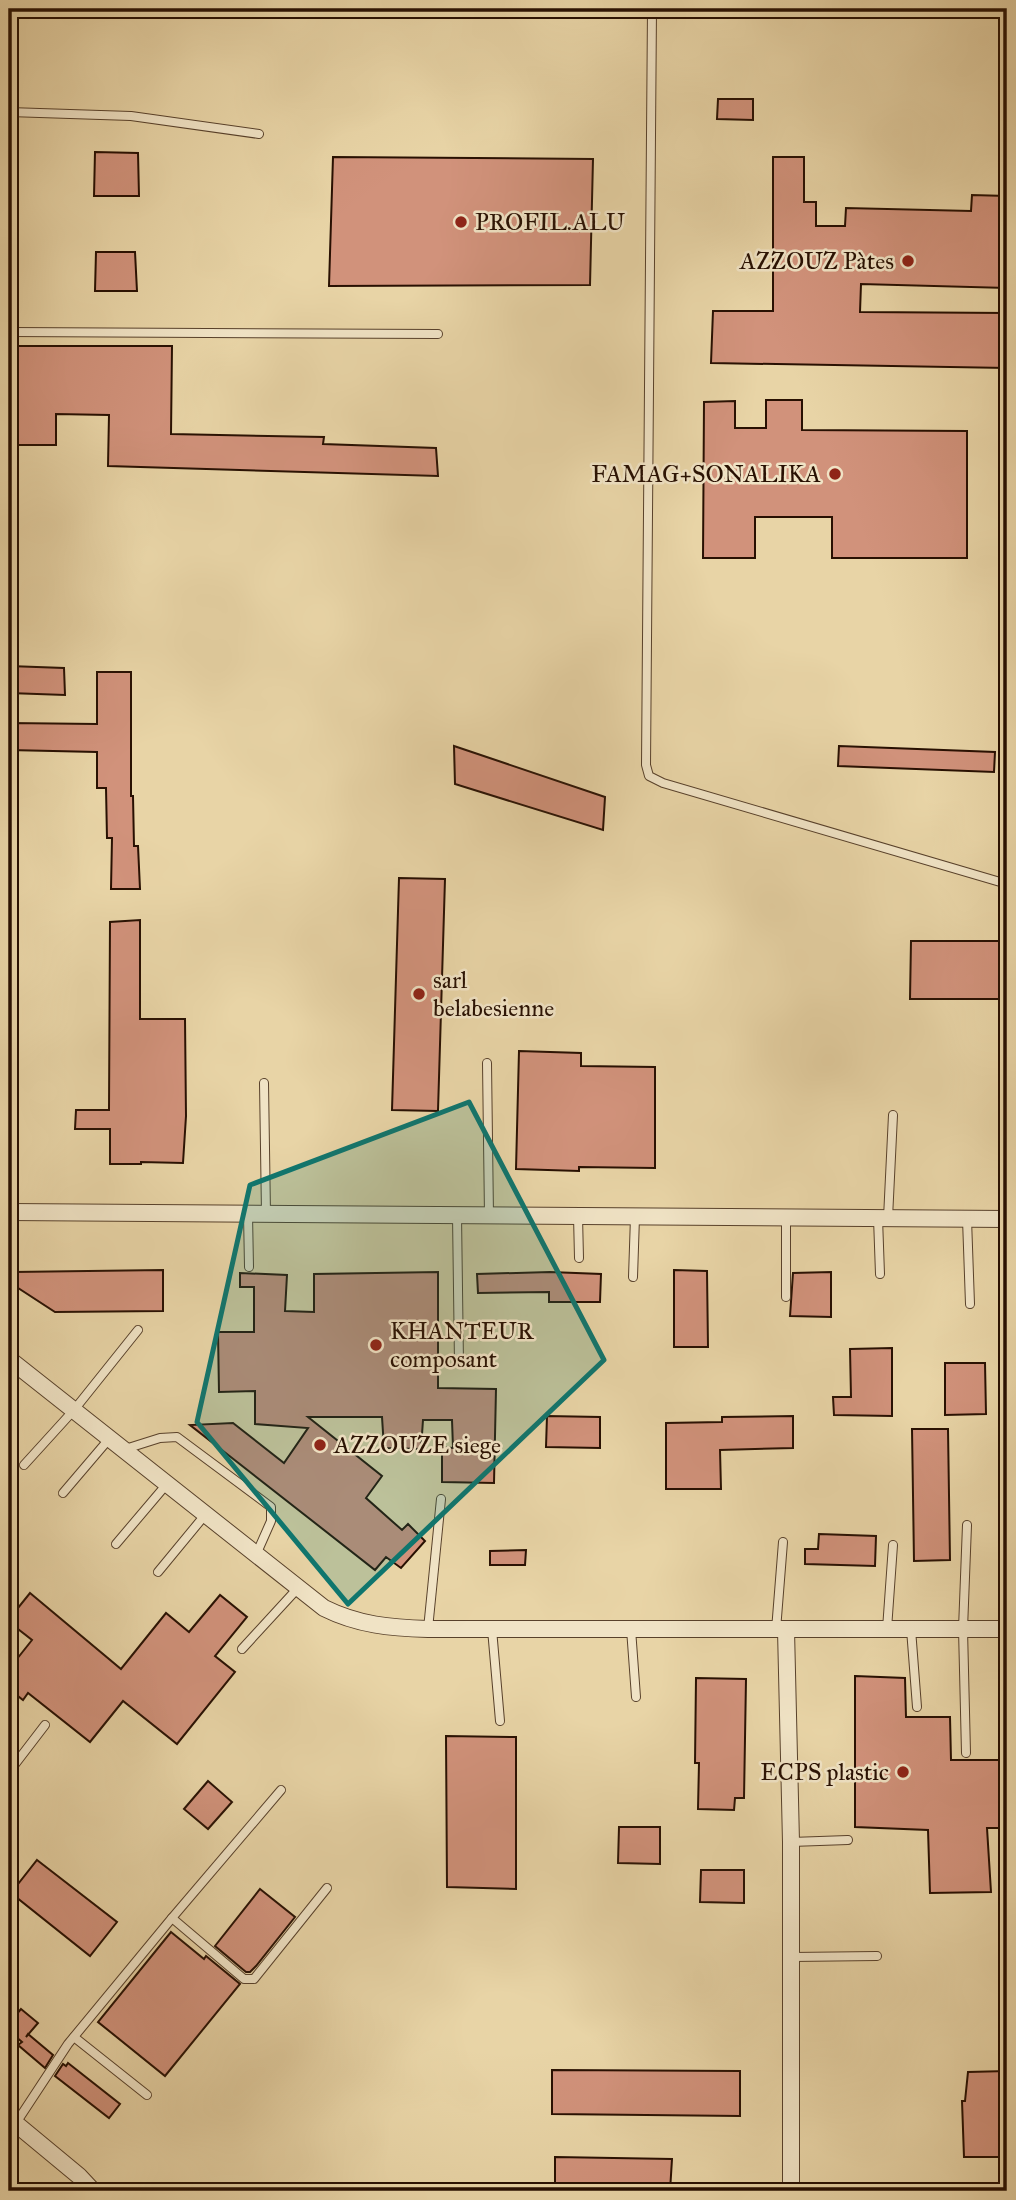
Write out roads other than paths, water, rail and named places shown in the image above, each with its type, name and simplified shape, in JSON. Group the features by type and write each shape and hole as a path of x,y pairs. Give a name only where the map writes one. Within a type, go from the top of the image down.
{"street":[{"path":"9,1212 1007,1219"},
{"path":"11,1365 74,1410 324,1608 345,1619 370,1625 428,1629 1007,1629"},
{"path":"781,1630 791,1842 791,2191"},
{"path":"12,2120 93,2191"}],"lane":[{"path":"652,9 646,765 649,776 663,783 1007,884"},
{"path":"9,112 131,116 259,134"},
{"path":"9,332 438,334"},
{"path":"487,1063 489,1216"},
{"path":"264,1083 265,1214"},
{"path":"880,1274 893,1115"},
{"path":"248,1214 249,1267"},
{"path":"457,1215 458,1363"},
{"path":"578,1216 579,1258"},
{"path":"633,1277 635,1217"},
{"path":"786,1218 786,1297"},
{"path":"967,1219 970,1304"},
{"path":"24,1465 74,1410 138,1330"},
{"path":"63,1493 116,1444 177,1437 271,1507 271,1521 256,1555"},
{"path":"116,1544 166,1485"},
{"path":"428,1629 441,1499"},
{"path":"158,1572 205,1515"},
{"path":"966,1752 963,1629 967,1525"},
{"path":"781,1630 783,1542"},
{"path":"887,1629 893,1545"},
{"path":"242,1649 298,1588"},
{"path":"492,1629 500,1721"},
{"path":"631,1629 636,1697"},
{"path":"911,1629 917,1707"},
{"path":"9,1772 45,1725"},
{"path":"12,2120 74,2037 281,1790"},
{"path":"791,1842 848,1840"},
{"path":"172,1918 244,1979 250,1980 254,1979 327,1888"},
{"path":"792,1957 877,1956"},
{"path":"74,2037 147,2095"}],"place":[{"name":"PROFIL.ALU","path":"461,222"},
{"name":"AZZOUZ Pàtes","path":"908,261"},
{"name":"FAMAG+SONALIKA","path":"835,474"},
{"name":"sarl belabesienne","path":"419,994"},
{"name":"KHANTEUR composant","path":"376,1345"},
{"name":"AZZOUZE siege","path":"320,1445"},
{"name":"ECPS plastic","path":"903,1772"}]}
